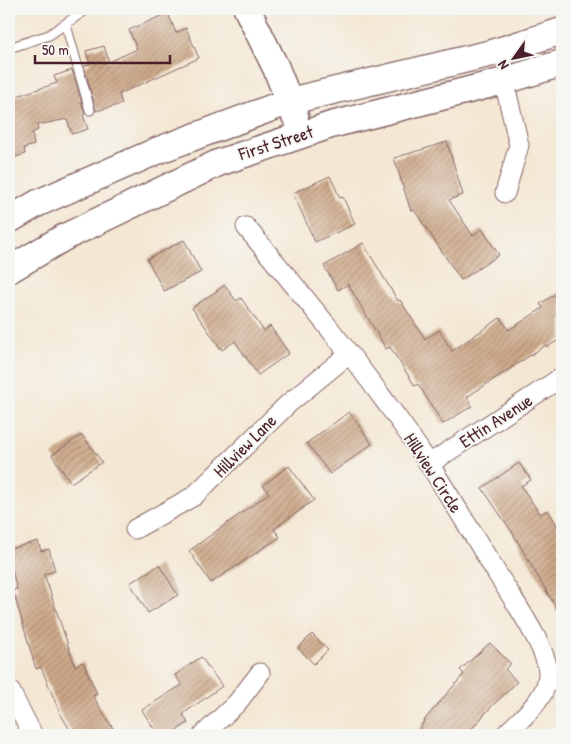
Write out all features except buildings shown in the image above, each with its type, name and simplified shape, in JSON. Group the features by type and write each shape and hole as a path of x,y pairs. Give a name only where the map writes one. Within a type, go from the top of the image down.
{"main road":[{"path":"247,9 290,101 302,136"},
{"name":"First Street","path":"9,220 38,203 159,150 290,101 492,53 562,31"},
{"name":"First Street","path":"9,270 62,238 218,163 331,125 504,81 562,63"}],"street":[{"path":"504,81 519,145 505,193"},
{"name":"Hillview Circle","path":"246,226 388,404 429,464 524,618 544,656 548,670 547,684 540,698 505,735"},
{"name":"Hillview Lane","path":"135,529 194,496 288,404 350,354"},
{"name":"Ettin Avenue","path":"429,464 562,377"},
{"path":"203,735 237,703 260,673"},
{"path":"9,689 33,735"}],"lane":[{"path":"9,48 49,35 87,9"},
{"path":"66,24 90,110"}]}
